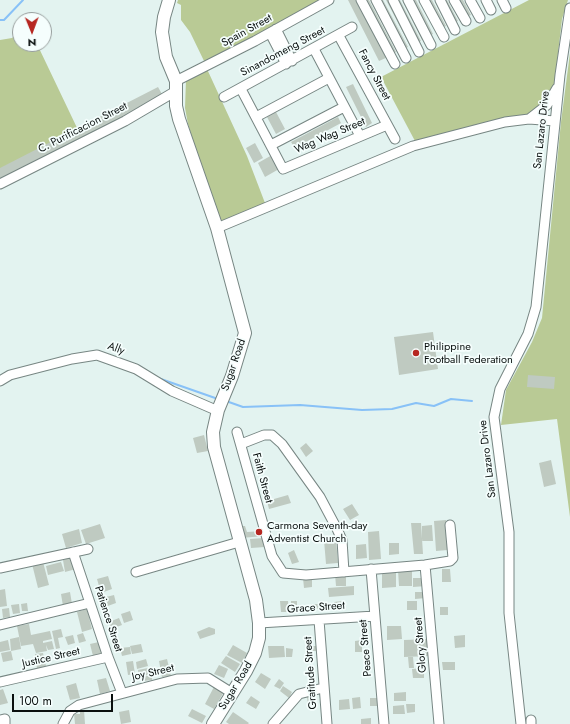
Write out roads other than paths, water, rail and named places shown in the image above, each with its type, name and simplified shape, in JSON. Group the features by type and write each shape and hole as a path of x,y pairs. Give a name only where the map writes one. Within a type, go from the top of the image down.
{"main road":[{"name":"Sugar Road","path":"169,0 164,17 163,42 166,57 176,86 176,106 179,119 218,228 245,333 228,388 218,411 213,432 214,448 256,600 259,638 256,653 213,724"}],"street":[{"name":"Spain Street","path":"176,86 275,35 329,0"},
{"path":"361,0 395,64"},
{"path":"376,0 406,58"},
{"path":"392,0 419,52"},
{"path":"408,0 431,44"},
{"path":"424,0 444,37"},
{"path":"440,0 456,30"},
{"path":"454,0 466,21"},
{"path":"470,0 480,18"},
{"path":"486,0 491,10"},
{"name":"San Lazaro Drive","path":"521,724 509,613 509,532 494,417 500,389 528,334 536,307 559,84 570,8"},
{"name":"Sinandomeng Street","path":"224,97 352,28"},
{"path":"275,35 289,63"},
{"name":"Fancy Street","path":"339,36 395,139"},
{"path":"314,49 360,136"},
{"path":"256,117 329,78"},
{"path":"529,119 547,106 559,84"},
{"name":"C. Purificacion Street","path":"0,184 125,121 176,86"},
{"path":"241,89 271,145 344,107"},
{"path":"218,228 413,146 505,122 529,119 555,121"},
{"name":"Wag Wag Street","path":"271,145 283,169 387,125"},
{"name":"Ally","path":"0,381 10,375 72,359 97,355 136,369 172,391 218,411"},
{"name":"Faith Street","path":"238,432 272,556 283,573 306,575 425,565 450,561 453,558 450,525"},
{"name":"Faith Street","path":"241,444 264,435 272,435 282,444 320,497 337,529 342,540 344,572"},
{"path":"136,572 239,542"},
{"path":"0,568 88,549"},
{"name":"Patience Street","path":"74,552 108,657 122,693"},
{"name":"Glory Street","path":"425,565 439,724"},
{"name":"Peace Street","path":"371,569 384,724"},
{"path":"0,625 90,603"},
{"name":"Grace Street","path":"259,623 375,616"},
{"name":"Gratitude Street","path":"319,620 323,688 327,724"},
{"name":"Justice Street","path":"0,682 108,657"},
{"name":"Joy Street","path":"63,724 70,711 79,705 177,679 208,678 232,693"},
{"path":"273,724 299,694 323,688"}],"waterway":[{"path":"0,20 4,20 23,0"},
{"path":"158,378 218,399"},
{"path":"226,401 243,407 300,405 362,410 392,409 416,403 434,406 451,399 472,401"}],"place":[{"name":"Philippine Football Federation","path":"416,353"},
{"name":"Carmona Seventh-day Adventist Church","path":"259,532"}]}
